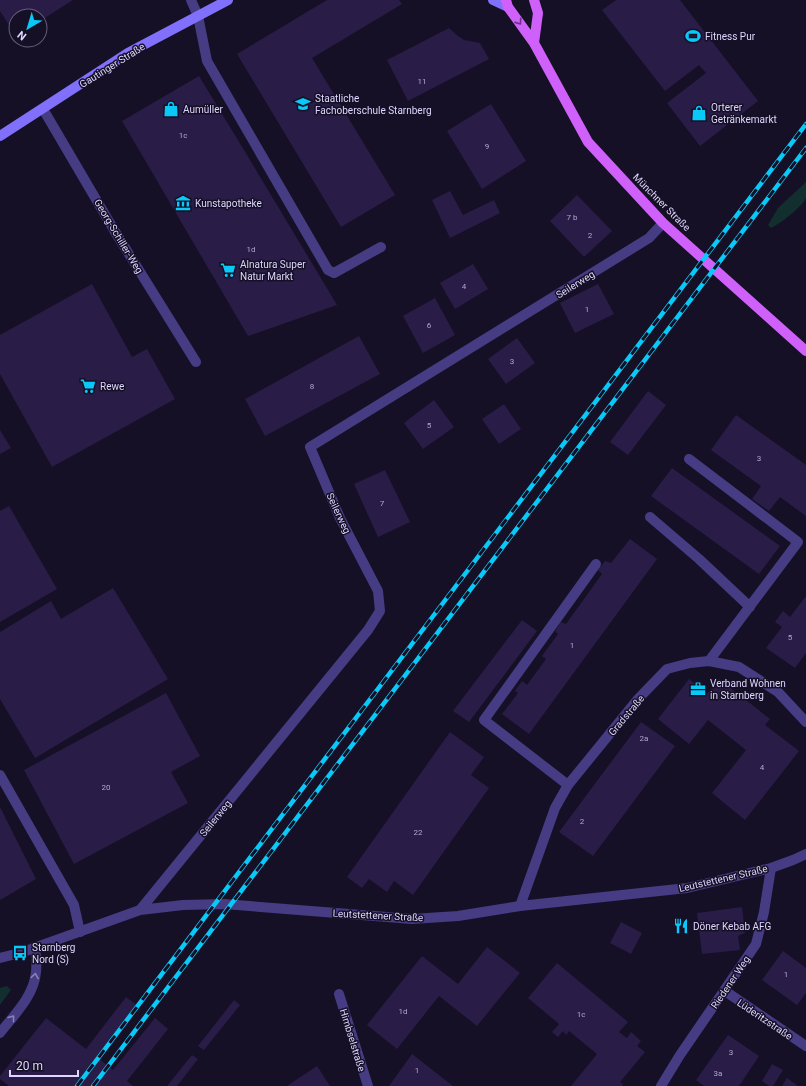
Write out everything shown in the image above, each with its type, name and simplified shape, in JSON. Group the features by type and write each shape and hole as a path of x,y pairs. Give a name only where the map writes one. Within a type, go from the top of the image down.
{"main road":[{"name":"Gautinger Straße","path":"0,136 128,54 228,0"},
{"path":"493,0 507,4"},
{"path":"534,0 538,13 534,43"},
{"name":"Münchner Straße","path":"507,4 534,43 588,142 663,223 806,351"}],"street":[{"path":"191,0 198,16 207,62 328,270 334,273 381,248"},
{"name":"Georg-Schiller-Weg","path":"43,109 114,230 196,362"},
{"name":"Seilerweg","path":"140,910 368,630 380,611 378,590 340,518 310,447 649,238 663,223"},
{"path":"689,459 798,542 709,661"},
{"path":"650,517 699,559 750,607"},
{"path":"568,784 484,720 596,564"},
{"name":"Gradstraße","path":"520,906 555,808 568,784 638,699 668,669 690,663 709,661 739,667 778,692 806,722"},
{"path":"0,775 74,905 80,932"},
{"name":"Leutstettener Straße","path":"0,958 35,948 140,910 183,905 224,904 412,919 458,916 520,906 686,888 771,868 806,854"},
{"name":"Riedener Weg","path":"661,1086 680,1055 756,944 764,912 771,868"},
{"path":"0,1033 24,1002 34,983 36,972 35,948"},
{"name":"Lüderitzstraße","path":"725,991 806,1046"},
{"name":"Himbselstraße","path":"339,994 368,1086"}],"green space":[{"path":"806,182 806,198 800,206 780,223 771,228 768,225 778,208"},
{"path":"7,986 11,990 0,1005 0,988"}],"building":[{"path":"0,0 73,0 48,16 48,8 8,8 8,24 0,11"},
{"path":"327,0 399,0 402,4 312,58 395,195 341,227 237,54"},
{"path":"616,0 680,0 758,101 700,146 667,103 706,73 699,65 665,91 602,10"},
{"path":"449,28 464,40 480,43 489,59 408,101 387,60"},
{"path":"199,76 337,305 248,336 122,121"},
{"path":"491,104 526,161 482,189 447,131"},
{"path":"450,191 463,215 494,200 500,213 450,238 432,200"},
{"path":"577,195 612,231 584,257 550,221"},
{"path":"473,264 488,289 455,309 440,283"},
{"name":"Rewe","path":"92,284 132,357 147,349 175,399 52,467 0,374 0,335"},
{"path":"598,284 614,314 575,333 560,303"},
{"path":"435,298 455,335 423,353 403,316"},
{"path":"359,336 380,374 265,436 245,399"},
{"path":"517,338 535,363 506,384 488,359"},
{"path":"648,391 666,405 628,455 610,442"},
{"path":"434,400 454,427 423,449 404,423"},
{"path":"504,404 521,429 499,444 482,419"},
{"path":"736,415 806,465 806,516 780,497 769,511 752,499 761,486 711,450"},
{"path":"0,430 11,448 0,454"},
{"path":"672,468 780,546 759,574 651,496"},
{"path":"385,470 410,522 378,537 354,484"},
{"path":"9,506 57,589 0,622 0,511"},
{"path":"630,539 657,559 529,734 502,714 518,693 515,691 522,681 527,685 546,659 542,656 558,634 555,631 561,622 566,624 602,574 598,570 605,561 611,563"},
{"path":"113,588 168,679 35,758 0,699 0,632 51,601 61,619"},
{"path":"806,596 806,653 795,668 766,648 782,627 775,622 783,611 790,617"},
{"path":"522,620 537,631 469,722 453,711"},
{"path":"689,679 707,694 719,679 770,719 765,725 799,751 745,820 712,793 746,750 708,720 689,744 658,719"},
{"path":"166,693 200,756 171,772 188,803 74,864 24,770"},
{"path":"641,722 675,746 593,856 559,832"},
{"path":"450,732 484,757 471,775 489,788 413,895 394,881 387,892 369,879 362,888 347,877"},
{"path":"0,807 36,879 0,900"},
{"path":"742,907 745,933 738,936 740,950 702,954 697,913"},
{"path":"621,922 642,933 631,954 610,943"},
{"path":"487,947 520,973 477,1026 439,996 397,1049 367,1025 422,956 458,984"},
{"path":"783,951 806,968 806,993 797,1005 762,980"},
{"path":"557,963 628,1022 619,1032 627,1038 631,1032 641,1041 637,1046 645,1052 620,1082 623,1084 622,1086 571,1086 597,1054 569,1031 566,1035 563,1031 558,1037 552,1032 559,1024 528,998"},
{"path":"126,997 138,1006 98,1058 113,1070 155,1018 168,1029 127,1081 133,1086 9,1086 0,1079 0,1076 46,1018 86,1049"},
{"path":"234,1000 240,1005 204,1050 198,1046"},
{"path":"728,1035 759,1056 739,1086 704,1086 696,1080"},
{"path":"412,1054 453,1086 389,1086"},
{"path":"192,1055 198,1059 177,1086 167,1086"},
{"path":"772,1064 783,1070 773,1086 769,1086 762,1081"},
{"path":"317,1066 330,1086 287,1086"},
{"path":"787,1078 798,1086 782,1086"}],"railway":[{"path":"77,1086 806,124"},
{"path":"93,1086 806,148"}],"place":[{"name":"Fitness Pur","path":"693,36"},
{"name":"Staatliche Fachoberschule Starnberg","path":"303,104"},
{"name":"Aumüller","path":"171,109"},
{"name":"Orterer Getränkemarkt","path":"699,113"},
{"name":"Kunstapotheke","path":"183,203"},
{"name":"Alnatura Super Natur Markt","path":"228,270"},
{"name":"Rewe","path":"88,386"},
{"name":"Verband Wohnen in Starnberg","path":"698,689"},
{"name":"Döner Kebab AFG","path":"681,926"},
{"name":"Starnberg Nord (S)","path":"20,953"}]}
